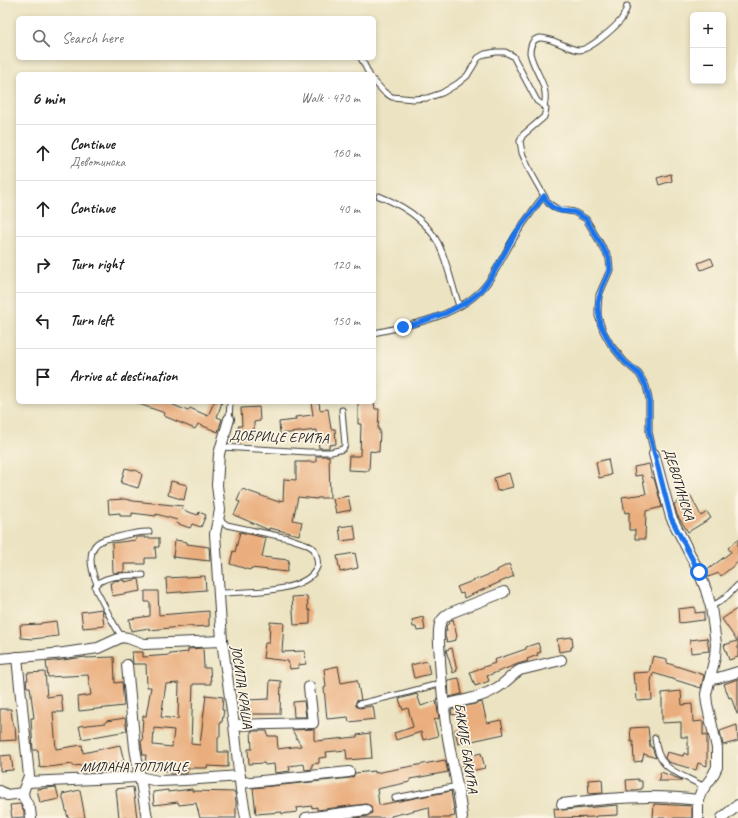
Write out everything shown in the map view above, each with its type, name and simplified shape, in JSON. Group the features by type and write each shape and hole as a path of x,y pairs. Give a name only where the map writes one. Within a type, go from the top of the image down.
{"street":[{"path":"222,641 215,534 220,504 217,475 219,454 229,419"},
{"name":"ДЕВОТИНСКА","path":"654,454 671,518 699,572 706,590 711,607 716,644 715,657 706,694 718,760 716,771 704,787 698,800 698,818"},
{"name":"БАКИЈЕ БАКИЋА","path":"462,818 444,705 439,636 440,624 442,619 450,613 504,592"},
{"path":"0,659 98,648 122,637"},
{"name":"ЈОСИПА КРАША","path":"122,637 144,644 222,641 246,818"},
{"path":"17,657 29,776 23,793 30,809 31,818"},
{"path":"444,705 488,693 500,686 520,670 562,660"},
{"path":"127,664 133,738 147,818"},
{"path":"710,680 738,672"},
{"path":"234,725 313,723 309,687"},
{"name":"МИЛАНА ТОПЛИЦЕ","path":"27,782 139,777 158,781 240,780 349,772"},
{"path":"0,791 7,795 23,793"},
{"path":"562,804 647,797 668,797 698,800"},
{"path":"722,818 738,805"},
{"path":"306,818 366,810"}],"lane":[{"name":"ДЕВОТИНСКА","path":"627,6 625,13 620,20 609,31 587,48 582,50 571,49 548,38 542,38 534,42 530,53 545,87 546,98 544,106 546,109 544,117 523,135 520,141 520,146 530,171 548,203 552,207 561,211 574,212 586,219 609,258 610,270 600,295 598,316 603,331 611,345 621,358 643,379 648,392 649,432 654,454"},
{"path":"376,83 384,92 392,97 413,99 427,98 442,93 462,80 481,56 488,53 505,52 513,56 537,101 544,106"},
{"path":"362,60 368,72"},
{"path":"379,196 405,208 430,230 442,251 452,288 459,306"},
{"path":"376,332 418,323 459,306 474,297 485,287 515,234 544,196"},
{"path":"229,419 230,404"},
{"name":"ДОБРИЦЕ ЕРИЋА","path":"221,447 301,452 338,451 343,449 345,445 342,410"},
{"path":"218,519 226,525 288,538 306,544 314,549 318,566 306,581 295,586 251,592 219,593"},
{"path":"122,637 96,590 95,587 97,584 93,575 91,564 91,551 95,545 103,540 140,532 149,532"},
{"path":"97,584 102,580 111,577 143,575"},
{"path":"711,607 725,598 738,585"},
{"path":"359,704 442,683"},
{"path":"655,738 660,757 670,770 690,778 704,787"},
{"path":"395,798 458,786"}],"building":[{"path":"671,174 672,181 659,185 657,178"},
{"path":"711,258 714,265 701,270 698,263"},
{"path":"139,404 171,404 188,411 190,408 208,416 213,404 221,404 217,417 222,419 218,432 198,424 195,429 164,416 165,413"},
{"path":"311,404 319,404 320,410 328,409 331,429 335,429 336,444 329,445 329,448 319,448 317,430 280,434 279,422 296,420 295,417 313,415"},
{"path":"358,404 374,404 375,409 379,409 379,452 370,451 369,471 348,470 349,456 360,456 361,424 358,424"},
{"path":"259,407 260,421 254,422 254,439 238,439 238,426 242,426 241,408"},
{"path":"316,456 329,456 330,498 317,499 298,497 293,520 302,522 299,535 269,528 269,530 234,515 240,502 237,501 242,489 279,502 279,500 283,501 284,479 296,480 296,462 316,462"},
{"path":"608,459 611,475 599,478 596,462"},
{"path":"649,464 662,507 646,511 645,539 635,539 635,530 629,530 629,512 625,513 622,497 646,494 642,475 635,476 634,467"},
{"path":"125,468 138,471 142,475 138,488 121,483"},
{"path":"509,473 513,487 497,491 494,478"},
{"path":"171,481 187,485 184,500 168,495"},
{"path":"348,496 351,510 336,513 333,499"},
{"path":"691,496 701,516 707,512 711,518 688,532 677,515 674,504"},
{"path":"125,499 183,506 182,510 198,515 199,512 206,515 201,527 192,524 190,528 176,523 177,520 156,514 156,516 132,513 132,516 120,516 120,513 109,514 108,500"},
{"path":"354,525 356,539 341,541 339,527"},
{"path":"240,532 266,538 262,557 289,560 287,572 251,568 250,570 230,564"},
{"path":"136,537 159,538 159,547 155,547 156,558 145,558 145,564 124,564 124,572 113,573 112,543 136,540"},
{"path":"738,539 738,562 721,576 719,573 708,577 706,571 731,552 728,548"},
{"path":"175,540 187,542 187,544 209,547 210,561 173,557"},
{"path":"355,553 358,568 340,572 337,556"},
{"path":"509,564 514,576 464,598 463,593 460,594 457,587 498,571 497,570"},
{"path":"205,576 206,590 167,593 166,578"},
{"path":"139,579 141,591 112,596 110,583 113,583 113,581 124,580 124,582"},
{"path":"145,591 158,591 159,615 209,611 209,626 149,630 149,628 131,631 129,619 150,616 150,602 145,602"},
{"path":"307,596 308,610 310,610 310,624 294,625 292,597"},
{"path":"695,607 695,613 704,612 704,620 679,623 678,609"},
{"path":"738,608 738,657 729,660 724,645 737,641 722,619"},
{"path":"102,609 104,626 83,628 81,612"},
{"path":"423,617 425,630 417,631 416,627 413,627 412,620"},
{"path":"453,619 457,637 456,640 447,642 445,636 445,631 447,631 446,626"},
{"path":"56,621 58,636 32,639 21,638 20,625 41,624"},
{"path":"270,622 284,623 282,652 305,651 306,664 298,665 299,668 290,669 288,661 263,658 265,643 269,643"},
{"path":"572,637 573,647 571,647 571,650 559,652 557,639"},
{"path":"707,638 709,651 691,653 690,640"},
{"path":"538,643 541,652 537,653 538,655 527,659 528,661 487,676 489,681 475,686 470,672 495,663 494,660 526,649 526,647"},
{"path":"203,648 204,668 210,668 211,684 193,684 191,744 200,745 206,695 223,697 222,710 224,710 222,722 220,722 218,752 228,752 228,767 207,766 207,768 187,768 187,773 185,774 170,774 171,771 154,770 154,766 145,765 146,755 143,755 141,741 143,740 143,716 146,716 151,687 147,687 146,664 133,664 132,652 143,652 143,657 188,652 188,649","holes":["179,683 178,719 161,717 166,684","154,728 174,730 172,747 153,745"]},
{"path":"452,648 457,671 453,673 446,650"},
{"path":"653,656 667,659 667,663 704,675 701,688 653,673 651,681 652,700 637,701 636,683 634,683 633,673 649,672"},
{"path":"86,657 114,657 115,683 122,682 124,706 79,711 78,697 91,695 88,675 48,677 46,662"},
{"path":"427,661 430,674 414,678 411,665"},
{"path":"338,666 341,683 357,680 361,700 356,701 356,706 360,708 373,706 375,719 349,722 348,717 327,719 324,669"},
{"path":"45,672 47,697 61,695 63,712 53,712 56,749 82,745 83,753 120,745 124,761 106,765 108,770 98,772 96,764 73,766 73,764 40,768 38,750 33,750 31,718 34,718 30,687 27,687 26,680 28,680 27,673"},
{"path":"459,678 462,694 449,697 448,680"},
{"path":"738,679 737,714 731,697 729,698 724,684"},
{"path":"270,680 281,681 280,714 248,714 248,700 269,699"},
{"path":"681,691 682,705 692,704 693,722 703,721 703,735 707,734 707,766 698,763 696,770 668,762 665,758 667,752 683,756 684,753 688,755 688,737 681,737 681,722 662,723 662,693"},
{"path":"417,694 421,706 436,701 439,718 434,720 438,736 423,740 421,732 396,740 394,733 413,727 408,708 403,710 399,699"},
{"path":"304,701 306,717 294,717 293,702"},
{"path":"482,702 487,723 501,720 504,734 458,744 455,730 461,728 457,714 452,715 451,710"},
{"path":"0,709 11,709 13,726 15,726 16,740 0,741"},
{"path":"125,718 127,731 82,739 79,726 106,723 106,721"},
{"path":"737,725 738,741 723,745 720,731"},
{"path":"648,727 650,747 652,747 656,758 644,754 642,761 634,762 633,741 631,742 630,728"},
{"path":"314,729 314,740 316,741 357,737 357,735 370,733 372,758 347,760 346,750 326,752 327,757 319,758 319,763 312,764 312,769 305,770 304,764 289,766 290,771 275,773 274,764 249,764 248,749 252,749 251,731 267,731 268,736 277,736 278,749 301,746 292,730"},
{"path":"481,753 485,768 471,771 471,768 464,769 462,762 468,761 467,757"},
{"path":"11,755 13,770 0,771 0,756"},
{"path":"445,760 448,772 410,779 410,782 377,789 379,805 451,791 455,816 450,818 430,818 429,807 391,816 391,818 355,818 367,816 372,813 371,806 366,804 317,810 317,807 312,808 312,806 296,808 297,812 282,814 282,812 256,814 253,788 350,778 353,777 355,773 375,771 375,773"},
{"path":"661,772 682,780 682,781 658,781"},
{"path":"602,779 603,793 589,794 588,780"},
{"path":"638,779 638,781 642,781 642,789 627,791 626,780"},
{"path":"56,787 59,799 40,803 37,789"},
{"path":"133,787 137,818 119,818 116,789"},
{"path":"192,789 192,791 235,792 236,818 200,818 196,803 179,805 178,802 154,805 153,792"},
{"path":"80,790 85,818 68,818 62,794"},
{"path":"20,804 24,811 24,817 12,818 10,805"},
{"path":"654,804 692,806 692,818 653,818"},
{"path":"618,805 618,815 555,818 554,808 563,810"}],"route":[{"path":"403,327 446,313 467,302 480,292 489,281 521,225 544,196 552,207 561,211 574,212 586,219 610,262 609,275 602,288 598,302 598,316 600,324 617,354 639,374 646,386 649,399 649,432 671,518 699,572"}]}
